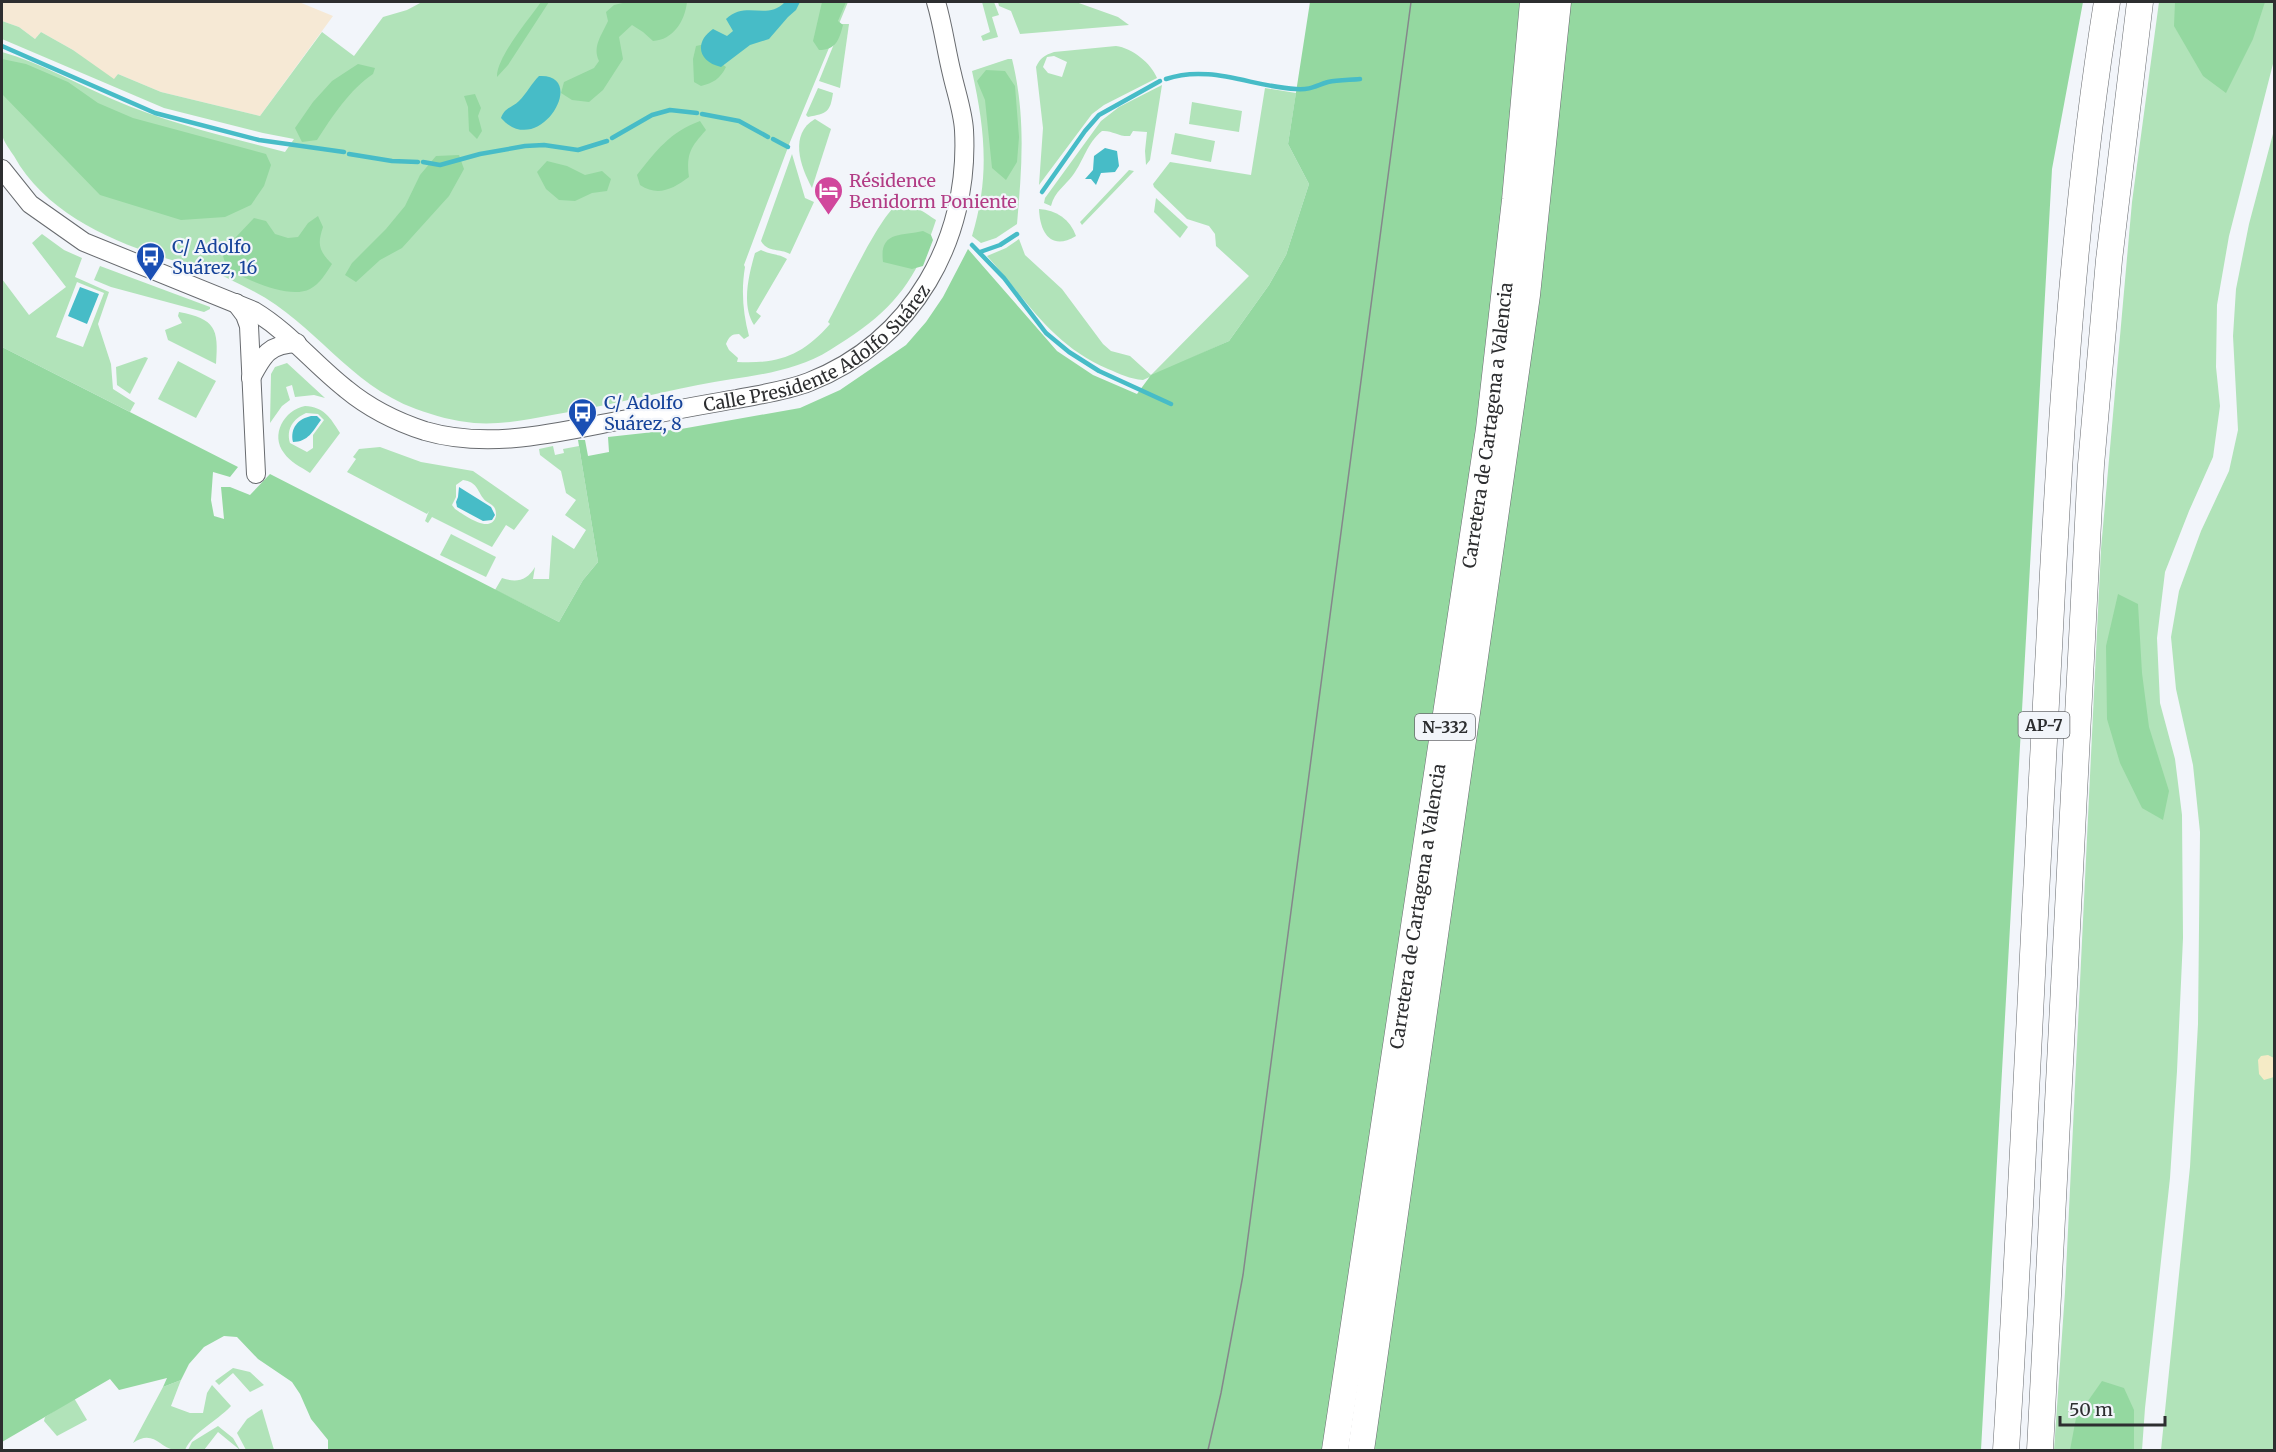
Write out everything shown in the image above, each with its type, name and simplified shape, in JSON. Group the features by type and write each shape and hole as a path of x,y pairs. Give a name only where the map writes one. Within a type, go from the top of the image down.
{"highway":[{"name":"Carretera de Cartagena a Valencia","path":"1335,1450 1489,429 1515,200 1533,2"},
{"name":"Carretera de Cartagena a Valencia","path":"1361,1450 1527,295 1558,2"},
{"name":"AP-7","path":"2006,1450 2018,1265 2059,456 2080,216 2107,2"},
{"name":"AP-7","path":"2040,1450 2092,454 2110,249 2140,2"}],"street":[{"name":"Calle Presidente Adolfo Suárez","path":"2,169 30,204 84,242 236,303 270,321 346,389 374,409 426,431 490,441 781,391 811,381 857,357 888,332 906,313 929,282 955,226 964,185 964,128 936,2"},
{"path":"236,303 245,315 249,326 256,474"},
{"path":"251,378 262,357 272,349 283,343 297,343"}],"shaded area":[{"path":"2,2 299,2 333,16 260,116 161,92 118,74 114,80 73,50 41,32 35,39 19,27 2,21"}],"green space":[{"path":"422,2 848,2 790,142 744,265 743,302 749,336 744,339 739,334 734,335 726,344 738,358 737,362 752,362 788,356 809,344 830,324 828,322 872,238 892,209 899,204 913,206 936,220 919,263 897,296 868,324 830,350 799,365 766,374 698,385 533,419 494,423 452,420 416,409 371,385 295,319 253,291 210,270 152,254 84,224 44,194 28,176 2,135 2,52 44,67 133,108 197,129 285,152 294,139 164,108 2,39 2,21 19,27 35,39 41,32 73,50 114,79 118,74 161,92 260,116 322,32 354,56 383,17 407,10"},
{"path":"541,2 549,2 508,65 497,77 507,49"},
{"path":"627,2 687,2 681,22 666,37 653,41 632,25 619,37 623,59 603,90 589,102 572,100 561,93 564,82 594,68 599,61 597,45 608,21 606,12 614,5"},
{"path":"822,2 846,2 838,21 843,25 838,40 833,46 819,50 813,41"},
{"path":"982,2 994,2 999,15 992,17 998,37 983,41 981,36 990,32"},
{"path":"998,2 1076,2 1118,17 1129,25 1020,34 1011,11 999,6"},
{"path":"1310,2 2083,2 2052,169 1981,1450 328,1450 328,1440 311,1419 292,1382 258,1359 237,1337 224,1336 204,1347 189,1364 181,1380 163,1387 167,1378 119,1390 110,1379 2,1442 2,347 238,467 230,477 213,472 211,500 214,516 224,519 221,487 230,487 250,495 270,474 559,622 583,580 598,562 578,440 585,440 588,456 609,452 608,437 681,429 800,408 840,390 906,345 943,297 968,249 1057,351 1093,375 1137,394 1151,375 1229,341 1269,285 1286,255 1309,184 1288,144"},
{"path":"2159,2 2274,2 2274,60 2229,236 2217,305 2216,367 2220,406 2213,457 2165,572 2157,638 2160,703 2175,759 2182,815 2183,938 2170,1178 2142,1450 2054,1450 2065,1292 2101,549 2132,202"},
{"path":"2175,2 2265,2 2253,39 2226,93 2203,76 2174,26"},
{"path":"842,24 849,24 840,88 819,81"},
{"path":"705,44 716,60 726,67 716,80 701,86 694,82 693,59 696,46"},
{"path":"1122,47 1146,62 1157,78 1104,105 1092,114 1039,185 1043,128 1036,67 1043,57 1054,52","holes":["1054,56 1067,62 1062,77 1048,73 1043,67 1047,57"]},
{"path":"2,59 26,64 68,82 98,103 133,118 266,154 271,165 264,186 251,205 225,217 181,220 100,195 2,94"},
{"path":"1012,59 1021,121 1017,224 996,238 981,243 972,236 981,194 984,154 980,113 972,71"},
{"path":"358,64 375,68 373,74 349,95 317,140 302,142 295,128 313,102 332,81"},
{"path":"986,70 1005,71 1015,86 1019,137 1017,162 1006,180 992,168 985,100 977,81"},
{"path":"1162,85 1150,160 1146,165 1147,132 1133,131 1130,136 1126,136 1102,131 1093,141 1073,175 1057,193 1051,206 1044,203 1045,198 1101,121 1119,107"},
{"path":"818,88 833,93 829,108 823,113 808,117 806,115"},
{"path":"1265,88 1296,93 1288,144 1309,184 1286,255 1269,285 1229,341 1143,380 1125,376 1088,359 1055,334 987,256 1006,248 1019,239 1025,255 1062,289 1103,344 1111,351 1130,356 1151,375 1249,276 1216,246 1215,234 1209,226 1187,219 1153,184 1170,162 1251,175"},
{"path":"475,94 481,108 478,116 482,131 477,139 469,131 468,107 464,96"},
{"path":"1192,102 1242,111 1239,132 1189,124"},
{"path":"815,119 831,129 812,188 801,160 799,142 807,125"},
{"path":"700,121 706,130 689,156 689,177 677,185 659,191 640,185 637,175 657,150 680,131"},
{"path":"2274,130 2274,1450 2161,1450 2190,1167 2198,1024 2200,832 2193,765 2176,689 2171,637 2179,591 2201,531 2229,471 2238,430 2233,336 2236,289 2249,224"},
{"path":"1175,133 1215,141 1211,162 1171,154"},
{"path":"792,154 805,198 814,202 790,254 770,249 761,241"},
{"path":"459,155 464,169 449,196 402,248 380,260 356,282 345,275 352,263 405,206 420,175 436,156"},
{"path":"547,161 567,166 585,175 602,171 611,179 607,191 592,193 575,201 559,200 546,189 537,172"},
{"path":"1129,170 1134,171 1082,225 1080,222"},
{"path":"1156,198 1188,227 1180,238 1154,212"},
{"path":"1039,209 1062,216 1076,236 1060,241 1049,237 1042,225"},
{"path":"318,216 323,227 320,247 332,264 314,287 301,292 280,290 256,283 227,269 223,256 235,238 254,218 266,221 275,234 288,238 298,237 308,223"},
{"path":"923,231 931,235 933,240 923,266 912,269 883,262 884,245 888,240 900,235"},
{"path":"42,234 64,250 82,258 75,277 109,292 98,324 111,364 113,389 135,403 130,412 2,347 2,279 29,315 66,287 32,243","holes":["77,282 104,293 83,347 56,337"]},
{"path":"761,250 787,259 756,312 761,316 754,325 748,308 747,289 755,253"},
{"path":"100,266 210,307 210,309 204,312 111,287 94,280"},
{"path":"179,312 200,318 212,327 217,342 216,364 168,340 165,330 182,323 178,316"},
{"path":"148,358 130,394 117,385 116,367"},
{"path":"178,361 216,381 196,418 158,399"},
{"path":"287,363 325,398 314,395 295,397 292,385 286,387 290,400 282,406 270,423 271,374 275,367"},
{"path":"305,406 317,408 330,418 340,433 310,473 286,456 278,439 281,424 297,408","holes":["306,413 318,414 324,420 313,435 313,448 307,452 290,443 289,433 294,421"]},
{"path":"553,446 555,455 564,453 563,449 579,446 598,562 583,580 559,622 495,590 502,578 521,580 535,567 533,579 549,579 552,535 574,549 586,530 565,515 576,500 566,493 561,471 540,455 539,449"},
{"path":"380,447 421,462 473,471 529,510 514,530 506,525 492,547 432,517 428,523 425,521 429,511 427,514 347,472 356,459 353,457 359,449","holes":["463,480 474,484 484,499 496,510 496,516 489,524 471,519 452,505 456,497 456,485"]},
{"path":"451,534 496,557 486,577 440,555"},
{"path":"2118,594 2138,604 2142,673 2149,727 2169,791 2163,820 2142,808 2120,763 2107,719 2106,646"},
{"path":"233,1368 250,1372 264,1385 250,1392 233,1373 219,1385 215,1381"},
{"path":"181,1380 171,1406 190,1413 203,1413 207,1393 212,1385 231,1406 194,1437 185,1450 169,1448 151,1438 140,1439 133,1443 163,1387"},
{"path":"2102,1381 2124,1388 2134,1410 2134,1450 2070,1450 2076,1418"},
{"path":"74,1398 87,1420 57,1436 44,1421 45,1417"},
{"path":"262,1409 274,1450 246,1450 237,1433 247,1419"},
{"path":"218,1426 233,1438 240,1450 218,1432 204,1450 188,1450 192,1442"}],"sand":[{"path":"2268,1055 2274,1058 2274,1077 2264,1080 2259,1074 2258,1060 2261,1056"}],"water":[{"path":"785,2 800,2 796,10 769,39 750,45 721,67 707,61 703,56 701,45 713,29 727,36 733,31 726,19 741,11 771,10"},
{"path":"539,76 554,79 560,87 559,99 553,112 543,123 530,129 516,128 501,118 522,98"},
{"path":"1105,148 1117,151 1119,166 1115,172 1101,173 1096,185 1091,179 1085,179 1093,170 1094,156"},
{"path":"80,287 99,294 87,324 68,316"},
{"path":"317,416 321,420 306,438 293,442 292,437 296,425 302,419"},
{"path":"459,487 491,507 495,515 492,520 483,521 457,507"}],"waterway":[{"path":"2,46 155,113 259,140 344,152"},
{"path":"1166,79 1182,75 1215,75 1301,89 1332,81 1360,79"},
{"path":"1042,192 1099,115 1160,81"},
{"path":"612,138 652,115 670,110 697,113"},
{"path":"702,114 739,121 768,137"},
{"path":"773,139 788,147"},
{"path":"423,162 440,165 480,154 525,146 544,145 578,150 607,141"},
{"path":"349,154 392,161 418,162"},
{"path":"980,252 1000,245 1017,234"},
{"path":"972,245 1004,278 1046,333 1069,352 1099,371 1171,404"}],"tram line":[{"path":"1208,1450 1243,1275 1411,2"}],"place":[{"name":"Résidence Benidorm Poniente","path":"828,216"},
{"name":"C/ Adolfo Suárez, 16","path":"151,282"},
{"name":"C/ Adolfo Suárez, 8","path":"583,438"}]}
